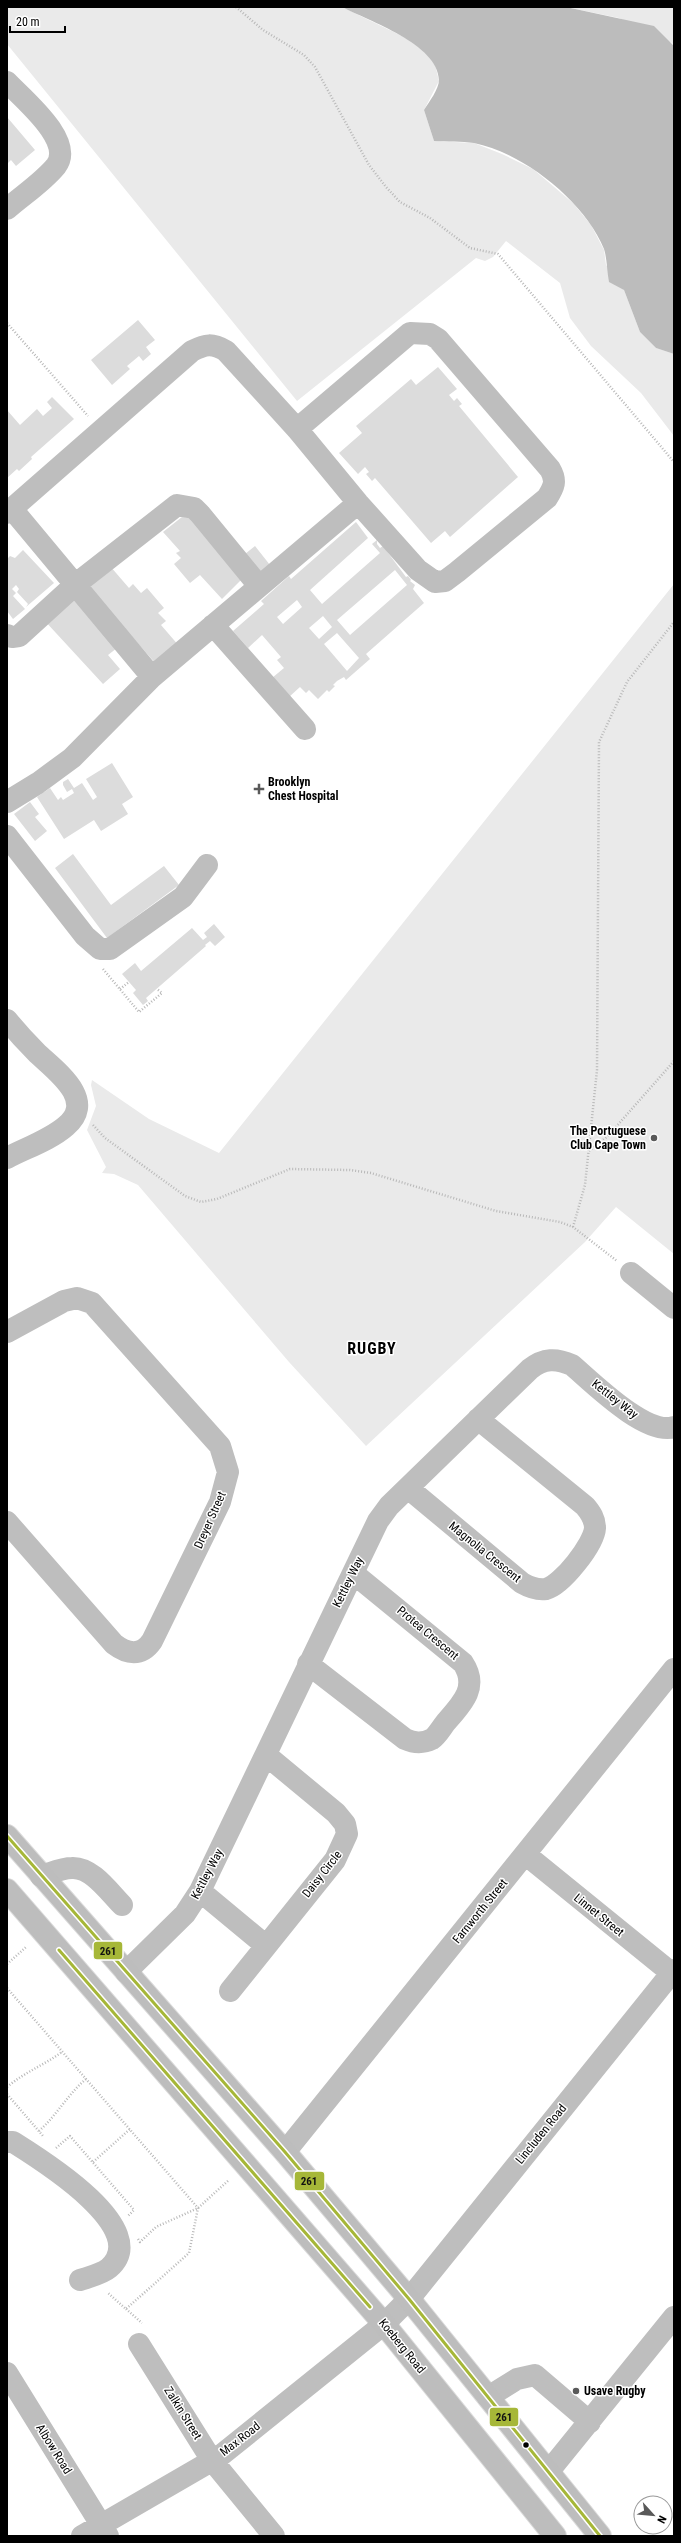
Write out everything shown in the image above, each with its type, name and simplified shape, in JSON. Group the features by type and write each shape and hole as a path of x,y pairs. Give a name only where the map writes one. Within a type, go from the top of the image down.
{"main road":[{"path":"7,1836 285,2152 408,2299 549,2471 600,2536"},
{"name":"Koeberg Road","path":"7,1890 384,2324 555,2536"}],"street":[{"path":"7,82 51,129 60,142 61,155 56,165 7,209"},
{"path":"152,677 76,584 9,511 192,351 202,345 214,344 226,351 297,429 358,503 418,570 435,582 445,581 547,498 554,488 556,478 550,469 438,339 420,332 410,333 297,429"},
{"path":"7,802 38,783 72,758 152,677 358,503"},
{"path":"7,635 12,637 18,636 76,584 177,505 194,508 259,586"},
{"path":"213,625 304,729"},
{"path":"7,836 85,936 100,949 110,949 183,897 207,865"},
{"path":"7,1020 31,1047 66,1079 75,1093 76,1107 72,1119 67,1125 7,1158"},
{"path":"631,1273 674,1308"},
{"name":"Dreyer Street","path":"7,1332 64,1301 77,1298 92,1303 220,1446 228,1472 220,1502 152,1641 148,1647 139,1652 126,1652 114,1644 7,1522"},
{"name":"Kettley Way","path":"126,1972 139,1957 177,1922 200,1891 378,1521 389,1506 538,1363 556,1360 572,1365 644,1422 665,1429 674,1427"},
{"name":"Magnolia Crescent","path":"408,1488 528,1587 546,1589 563,1578 590,1544 595,1527 593,1516 585,1506 478,1419"},
{"name":"Protea Crescent","path":"308,1664 405,1739 412,1742 420,1743 433,1738 465,1701 471,1681 469,1671 463,1663 353,1573"},
{"name":"Farnworth Street","path":"285,2152 674,1670"},
{"name":"Daisy Circle","path":"230,1991 265,1945 335,1860 347,1834 345,1824 336,1812 266,1755"},
{"name":"Linnet Street","path":"525,1854 673,1973"},
{"path":"41,1876 71,1868 83,1870 122,1905"},
{"path":"200,1891 265,1945"},
{"name":"Lincluden Road","path":"384,2324 408,2299 673,1973"},
{"path":"7,2142 12,2142 50,2165 90,2197 119,2236 119,2254 108,2268 80,2280"},
{"path":"549,2471 674,2317"},
{"name":"Max Road","path":"82,2536 104,2530 212,2459 220,2456 384,2324"},
{"name":"Zalkin Street","path":"143,2336 212,2459 274,2536"},
{"name":"Albow Road","path":"7,2373 104,2530"},
{"path":"488,2398 511,2382 535,2375 590,2422"}],"path":[{"path":"236,7 263,30 304,56 316,67 369,165 386,188 400,202 430,218 470,248 498,254 674,462"},
{"path":"7,323 101,431"},
{"path":"573,1227 585,1185 597,1070 600,742 627,682 674,622"},
{"path":"100,949 98,963 139,1012 162,993 157,989"},
{"path":"120,989 129,982"},
{"path":"588,1152 608,1136 674,1060"},
{"path":"76,1107 105,1138 185,1196 201,1202 217,1199 290,1169 350,1170 372,1173 496,1211 560,1222 573,1227 631,1273"},
{"path":"7,1964 26,1947"},
{"path":"7,1988 198,2208"},
{"path":"7,2087 26,2072 44,2065 62,2052"},
{"path":"39,2131 54,2118 75,2088 86,2079"},
{"path":"7,2094 44,2137"},
{"path":"93,2162 130,2129"},
{"path":"49,2143 54,2149 70,2136 134,2210 123,2220"},
{"path":"136,2236 140,2242 156,2227 198,2208 229,2180"},
{"path":"126,2309 189,2253 198,2208"},
{"path":"106,2291 126,2309 143,2336"}],"shaded area":[{"path":"7,7 342,7 402,36 422,49 435,64 439,81 424,110 434,141 474,143 502,154 533,169 573,203 591,225 604,250 606,265 624,290 640,332 656,348 674,354 674,436 641,393 591,346 570,318 560,283 506,241 493,257 485,261 476,258 297,401 7,44"},
{"path":"342,7 566,7 654,26 674,46 674,354 656,348 640,332 624,290 609,282 604,249 595,231 568,197 551,182 532,169 513,157 493,148 469,142 434,141 424,110 439,84 436,67 427,55 400,35"},
{"path":"566,7 674,7 674,46 672,43 619,18"},
{"path":"674,584 674,1254 616,1207 585,1242 366,1446 289,1362 138,1185 114,1174 102,1173 106,1167 87,1130 96,1106 91,1085 92,1080 149,1119 219,1153"}],"building":[{"path":"7,117 35,150 16,166 11,160 7,164"},
{"path":"138,320 155,340 146,347 151,354 143,361 139,356 127,366 130,369 112,385 91,360"},
{"path":"438,367 457,389 449,395 454,401 457,398 462,404 459,406 518,477 450,537 445,531 431,543 375,478 372,481 366,474 369,472 365,467 358,474 339,453 362,433 356,426 411,379 416,385"},
{"path":"52,397 74,419 31,457 32,459 19,471 17,469 7,478 7,410 20,425 37,409 43,416 52,408 47,402"},
{"path":"187,513 244,577 222,599 200,575 190,583 174,564 181,558 176,553 180,551 163,532"},
{"path":"356,522 368,538 310,590 322,604 380,553 372,544 377,540 377,544 380,548 383,546 406,577 408,576 411,580 410,581 415,585 413,589 424,603 366,654 370,659 346,680 344,677 337,681 333,685 335,686 329,692 327,690 318,699 309,690 306,693 300,687 289,697 272,678 284,668 277,660 281,657 262,635 248,648 233,631 264,604 261,601 289,576 291,579","holes":["395,570 407,585 350,635 337,620","297,600 302,607 283,624 277,617","323,616 332,627 319,639 309,628","337,633 359,658 347,671 324,644"]},
{"path":"255,546 270,565 256,577 240,558"},
{"path":"23,550 54,583 26,607 28,604 17,592 19,589 16,585 12,589 16,593 13,596 25,609 13,619 7,611 7,559 10,556 15,558"},
{"path":"110,566 129,588 133,584 141,593 147,588 164,608 158,613 166,621 161,625 180,647 157,665 88,587"},
{"path":"73,597 117,648 108,655 120,669 103,684 44,620"},
{"path":"112,763 133,797 122,804 128,814 101,831 94,820 64,839 37,797 50,788 58,800 61,797 63,800 74,793 72,789 67,792 63,785 63,782 68,779 74,788 82,783 93,800 97,797 86,779"},
{"path":"30,802 39,814 35,817 47,831 35,841 14,814"},
{"path":"73,854 111,905 164,866 179,885 107,938 55,868"},
{"path":"214,924 225,937 215,946 210,941 205,945 206,946 146,998 148,1001 143,1005 133,993 136,990 122,974 135,963 141,971 192,928 203,940 207,937 204,933"}],"transit line":[{"name":"261","path":"7,1836 285,2152 409,2299 600,2536"},
{"name":"261","path":"59,1950 370,2307"}],"place":[{"name":"Brooklyn Chest Hospital","path":"259,789"},
{"name":"The Portuguese Club Cape Town","path":"654,1138"},
{"name":"Usave Rugby","path":"576,2391"}],"district":[{"name":"RUGBY","path":"372,1348"}]}
